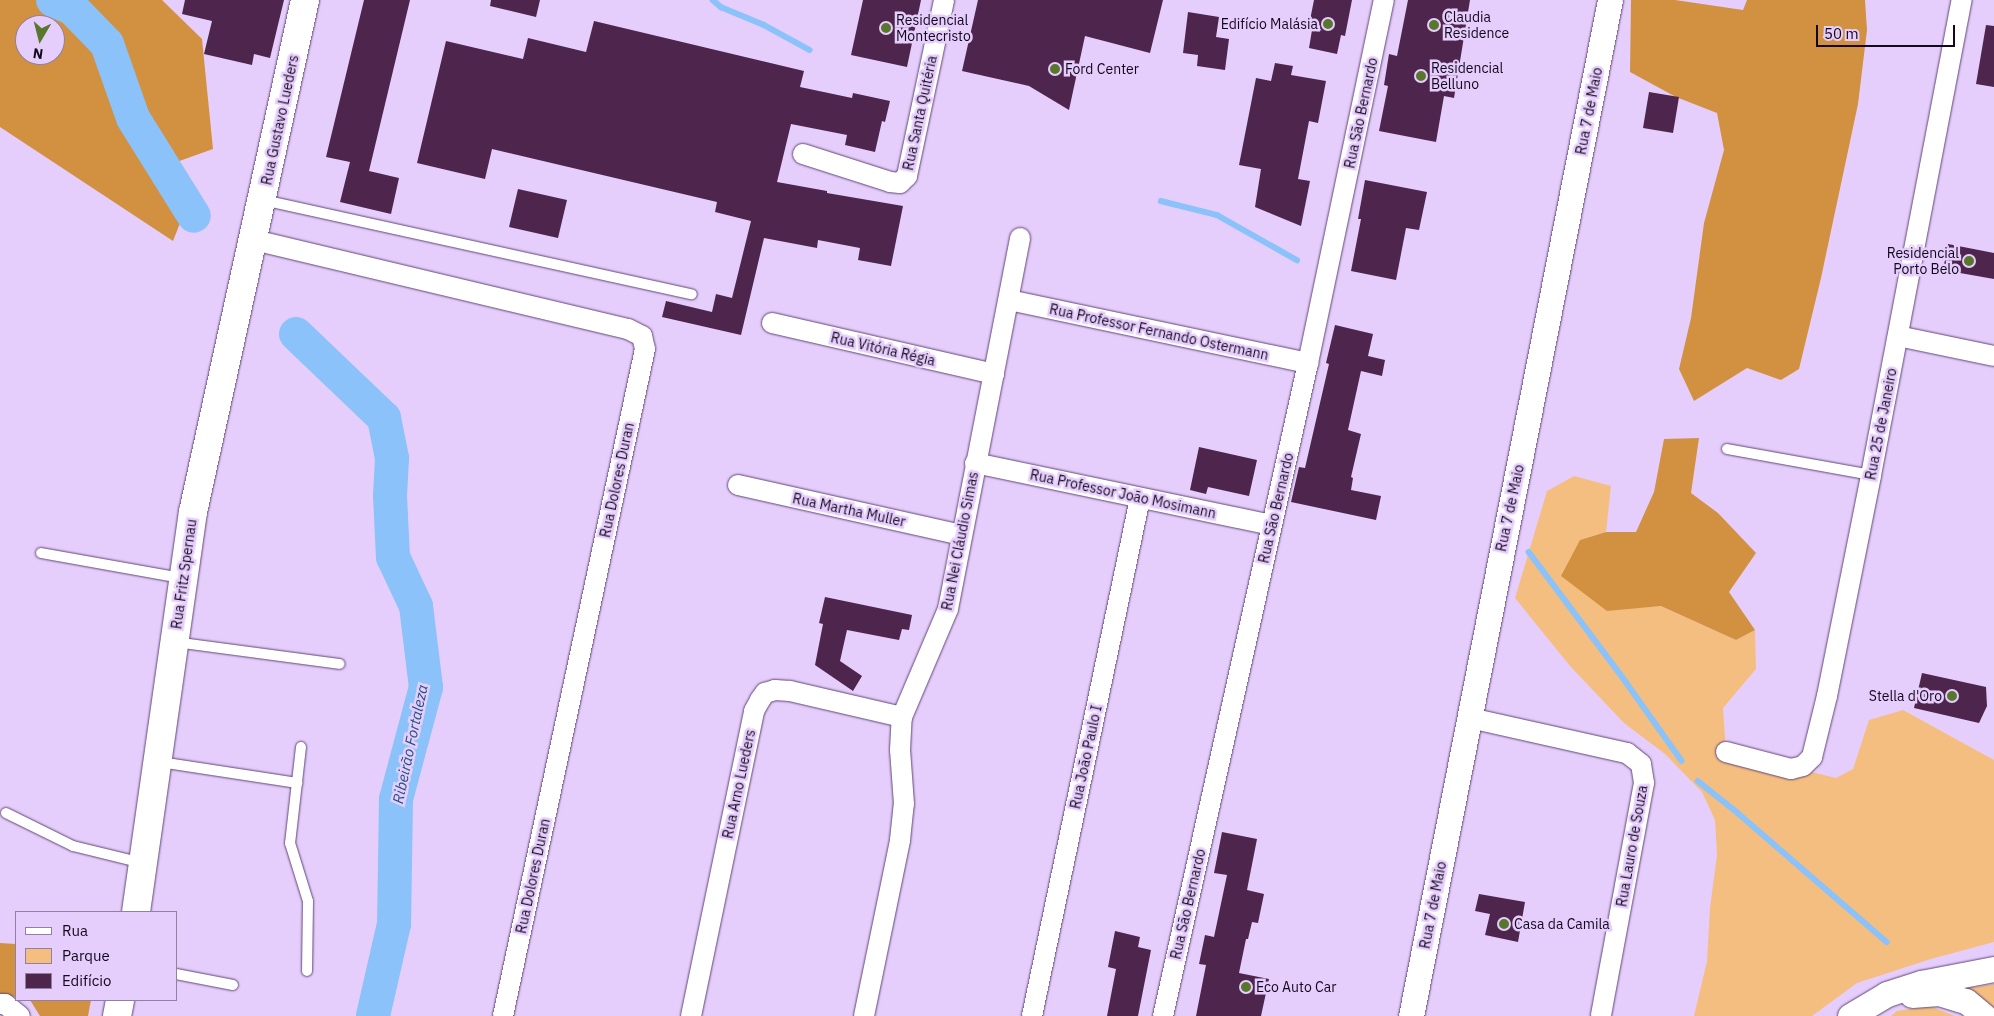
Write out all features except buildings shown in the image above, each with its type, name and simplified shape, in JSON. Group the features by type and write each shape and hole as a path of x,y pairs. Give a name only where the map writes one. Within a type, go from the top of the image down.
{"main road":[{"name":"Rua Gustavo Lueders","path":"254,240 305,0"},
{"name":"Rua Fritz Spernau","path":"136,911 193,512 254,240"},
{"path":"117,1016 120,1001"}],"street":[{"name":"Rua Santa Quitéria","path":"803,154 890,182 900,183 907,176 944,0"},
{"name":"Rua São Bernardo","path":"1163,1016 1308,363 1384,0"},
{"name":"Rua 7 de Maio","path":"1412,1016 1610,0"},
{"name":"Rua 25 de Janeiro","path":"1726,752 1791,769 1803,766 1812,757 1827,696 1872,475 1962,0"},
{"name":"Rua Nei Cláudio Simas","path":"864,1016 900,840 904,804 900,750 902,717 948,609 1020,238"},
{"name":"Rua Dolores Duran","path":"254,240 628,329 642,336 645,348 503,1016"},
{"name":"Rua Professor Fernando Ostermann","path":"1009,300 1308,363"},
{"name":"Rua Vitória Régia","path":"772,323 994,374"},
{"path":"1898,336 1994,356"},
{"name":"Rua Professor João Mosimann","path":"975,463 1272,525"},
{"name":"Rua Martha Muller","path":"738,485 961,535"},
{"name":"Rua João Paulo I","path":"1032,1016 1140,498"},
{"name":"Rua Arno Lueders","path":"691,1016 754,711 760,700 766,693 775,690 790,691 902,717"},
{"name":"Rua Lauro de Souza","path":"1470,718 1627,753 1641,764 1644,783 1601,1016"},
{"path":"1850,1016 1887,994 1921,983 1994,969"},
{"path":"1875,1016 1889,1005 1911,995 1939,993 1966,1001 1984,1016"},
{"path":"0,1004 5,1004 20,1016"}],"lane":[{"path":"263,200 692,294"},
{"path":"1727,448 1872,475"},
{"path":"41,553 183,578"},
{"path":"174,642 340,664"},
{"path":"301,746 290,844 308,901 307,971"},
{"path":"158,761 297,783"},
{"path":"6,813 73,846 144,863"},
{"path":"178,974 234,985"}],"green space":[{"path":"1574,476 1611,486 1606,532 1580,540 1607,610 1661,606 1736,640 1755,630 1756,669 1723,708 1726,751 1836,778 1853,769 1869,720 1903,710 1994,760 1994,942 1931,959 1857,983 1812,1016 1694,1016 1707,961 1710,908 1717,855 1715,820 1702,792 1665,754 1624,723 1570,666 1515,598 1547,491"},
{"path":"1994,984 1994,1009 1985,1001 1954,990"},
{"path":"1929,1006 1955,1016 1891,1016 1897,1011"}],"shaded area":[{"path":"0,0 162,0 202,39 213,149 157,169 184,213 173,241 0,127"},
{"path":"1631,0 1675,0 1743,10 1747,0 1865,0 1867,30 1858,104 1821,278 1799,369 1781,380 1747,368 1694,401 1679,369 1691,318 1704,223 1724,150 1717,113 1676,97 1630,72"},
{"path":"1699,438 1691,493 1718,513 1756,553 1729,592 1755,630 1736,640 1661,606 1607,611 1561,576 1580,540 1606,532 1636,532 1654,492 1664,439"},
{"path":"0,943 15,944 15,997 0,995"},
{"path":"31,1001 91,1001 88,1016 40,1016"}],"waterway":[{"name":"Ribeirão Fortaleza","path":"53,0 72,8 107,44 133,118 194,216"},
{"path":"713,0 721,7 764,25 810,50"},
{"path":"1161,201 1217,215 1297,260"},
{"name":"Ribeirão Fortaleza","path":"296,334 384,418 392,458 390,496 393,557 416,606 426,687 396,799 394,924 373,1016"},
{"path":"1529,552 1624,679 1682,761"},
{"path":"1698,781 1738,813 1887,942"}],"place":[{"name":"Edifício Malásia","path":"1328,24"},
{"name":"Claudia Residence","path":"1434,25"},
{"name":"Residencial Montecristo","path":"886,28"},
{"name":"Ford Center","path":"1055,69"},
{"name":"Residencial Belluno","path":"1421,76"},
{"name":"Residencial Porto Belo","path":"1969,261"},
{"name":"Stella d'Oro","path":"1952,696"},
{"name":"Casa da Camila","path":"1504,924"},
{"name":"Eco Auto Car","path":"1246,987"}]}
